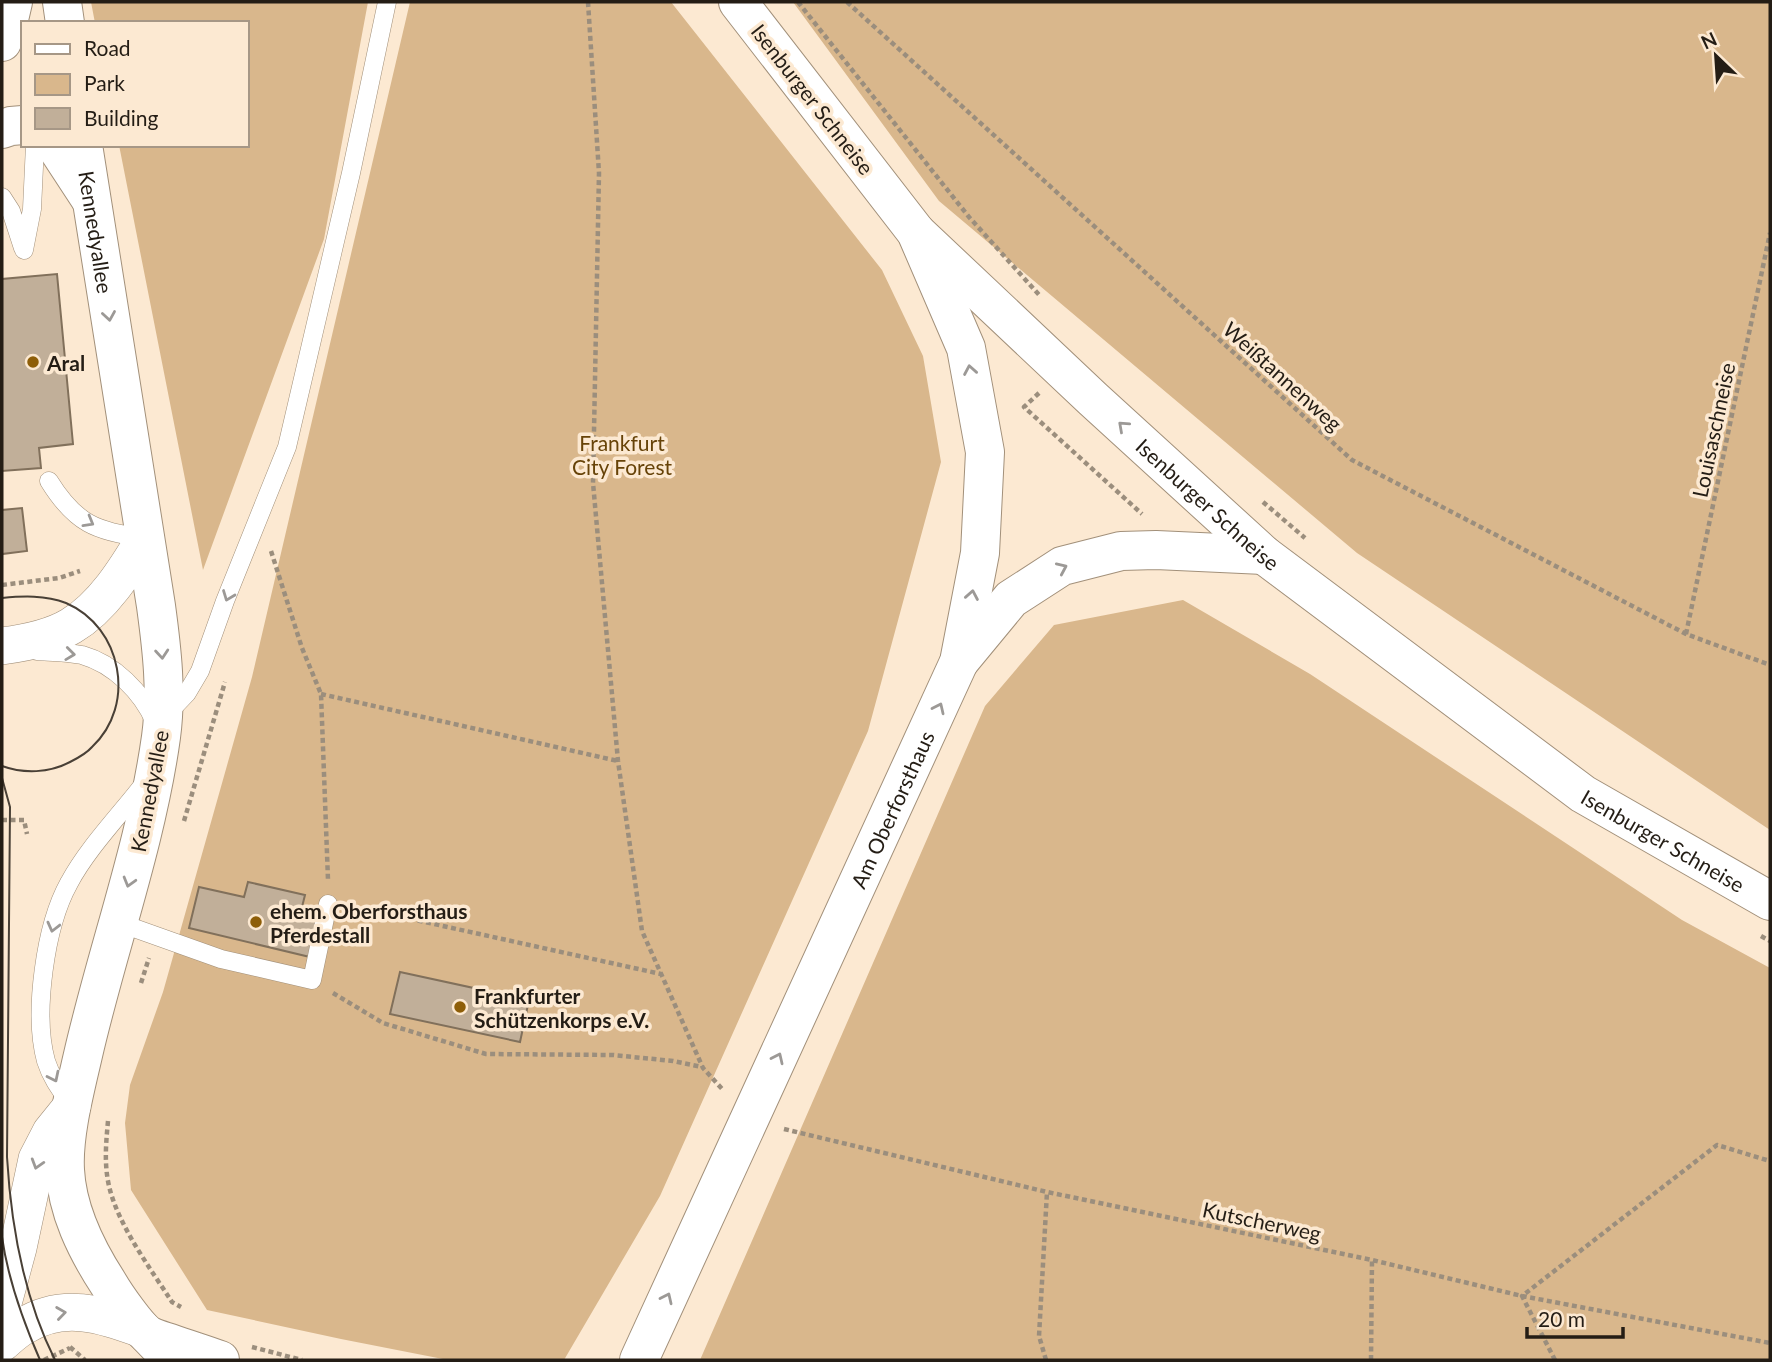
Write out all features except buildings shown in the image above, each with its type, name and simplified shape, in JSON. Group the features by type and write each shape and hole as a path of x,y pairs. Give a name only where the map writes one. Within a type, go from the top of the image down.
{"main road":[{"name":"Isenburger Schneise","path":"738,2 916,232 1264,555 1583,794 1770,901"},
{"path":"2,42 7,28 47,8"},
{"path":"2,130 21,125"},
{"path":"56,147 91,200"},
{"name":"Kennedyallee","path":"83,147 162,649 164,682 160,741 139,844 134,928 86,1041 66,1142 65,1169 71,1207 87,1247 114,1293 154,1341"},
{"name":"Am Oberforsthaus","path":"639,1360 960,662 980,553 985,452 966,348 916,232"},
{"path":"960,662 1011,599 1062,566 1121,551 1264,555"},
{"path":"154,1341 231,1351"}],"street":[{"path":"2,648 72,626 111,588 145,538"},
{"path":"2,1307 37,1160 51,1132 72,1106"},
{"path":"2,1343 26,1324 46,1316 82,1311 154,1341"}],"lane":[{"path":"72,1106 50,1072 43,1045 41,997 51,933 69,882 160,741 200,671 225,601 281,465 292,431 348,187 387,2"},
{"path":"2,197 11,211 24,253 32,209 35,147"},
{"path":"49,481 72,512 95,527 145,538"},
{"path":"2,648 78,654 97,661 132,687 147,706 160,741"},
{"path":"134,928 221,959 312,980 328,904"}],"path":[{"path":"588,2 599,173 593,483 618,761 642,931 703,1068 749,1120"},
{"path":"798,2 969,217 1047,304"},
{"name":"Weißtannenweg","path":"847,2 1352,460 1686,634 1770,665"},
{"name":"Louisaschneise","path":"1686,634 1770,233"},
{"path":"1063,370 1024,407 1154,525 1156,550"},
{"path":"1256,496 1306,538"},
{"path":"2,585 33,583 77,573 96,556 99,545 95,527"},
{"path":"266,561 271,548 302,648 321,694 328,904 662,974"},
{"path":"182,829 227,675"},
{"path":"321,694 618,761"},
{"path":"2,820 24,820 27,835"},
{"path":"134,928 148,960 140,986"},
{"path":"312,980 383,1023 486,1054 613,1055 673,1061 703,1068"},
{"path":"108,1118 105,1151 109,1187 123,1228 172,1302 183,1308"},
{"name":"Kutscherweg","path":"749,1120 1047,1192 1372,1260 1522,1296 1770,1343"},
{"path":"1555,1360 1522,1296 1717,1145 1770,1161"},
{"path":"1046,1360 1039,1336 1047,1192"},
{"path":"1371,1360 1372,1260"},
{"path":"71,1348 85,1360"},
{"path":"231,1351 253,1348 302,1360"},
{"path":"44,1360 61,1353"}],"green space":[{"path":"91,2 368,2 324,239 203,570 119,147 248,147 248,21 95,21"},
{"name":"Frankfurt City Forest","path":"410,2 671,2 882,270 923,356 941,462 868,731 660,1196 564,1360 448,1360 207,1310 131,1190 125,1123 130,1085 163,992 252,677"},
{"path":"793,2 1770,2 1770,830 1357,553 939,201"},
{"path":"1183,600 1310,674 1682,920 1770,968 1770,1360 700,1360 985,706 1054,625"}],"tram line":[{"path":"2,598 42,597 66,603 85,614 100,630 111,648 117,668 118,689 115,710 106,730 82,756 62,766 45,770 28,771 2,766"},
{"path":"2,778 10,807 9,1183 27,1287 55,1360"},
{"path":"2,1237 17,1300 40,1360"}],"place":[{"name":"Aral","path":"33,362"},
{"name":"ehem. Oberforsthaus Pferdestall","path":"256,922"},
{"name":"Frankfurter Schützenkorps e.V.","path":"460,1007"}]}
